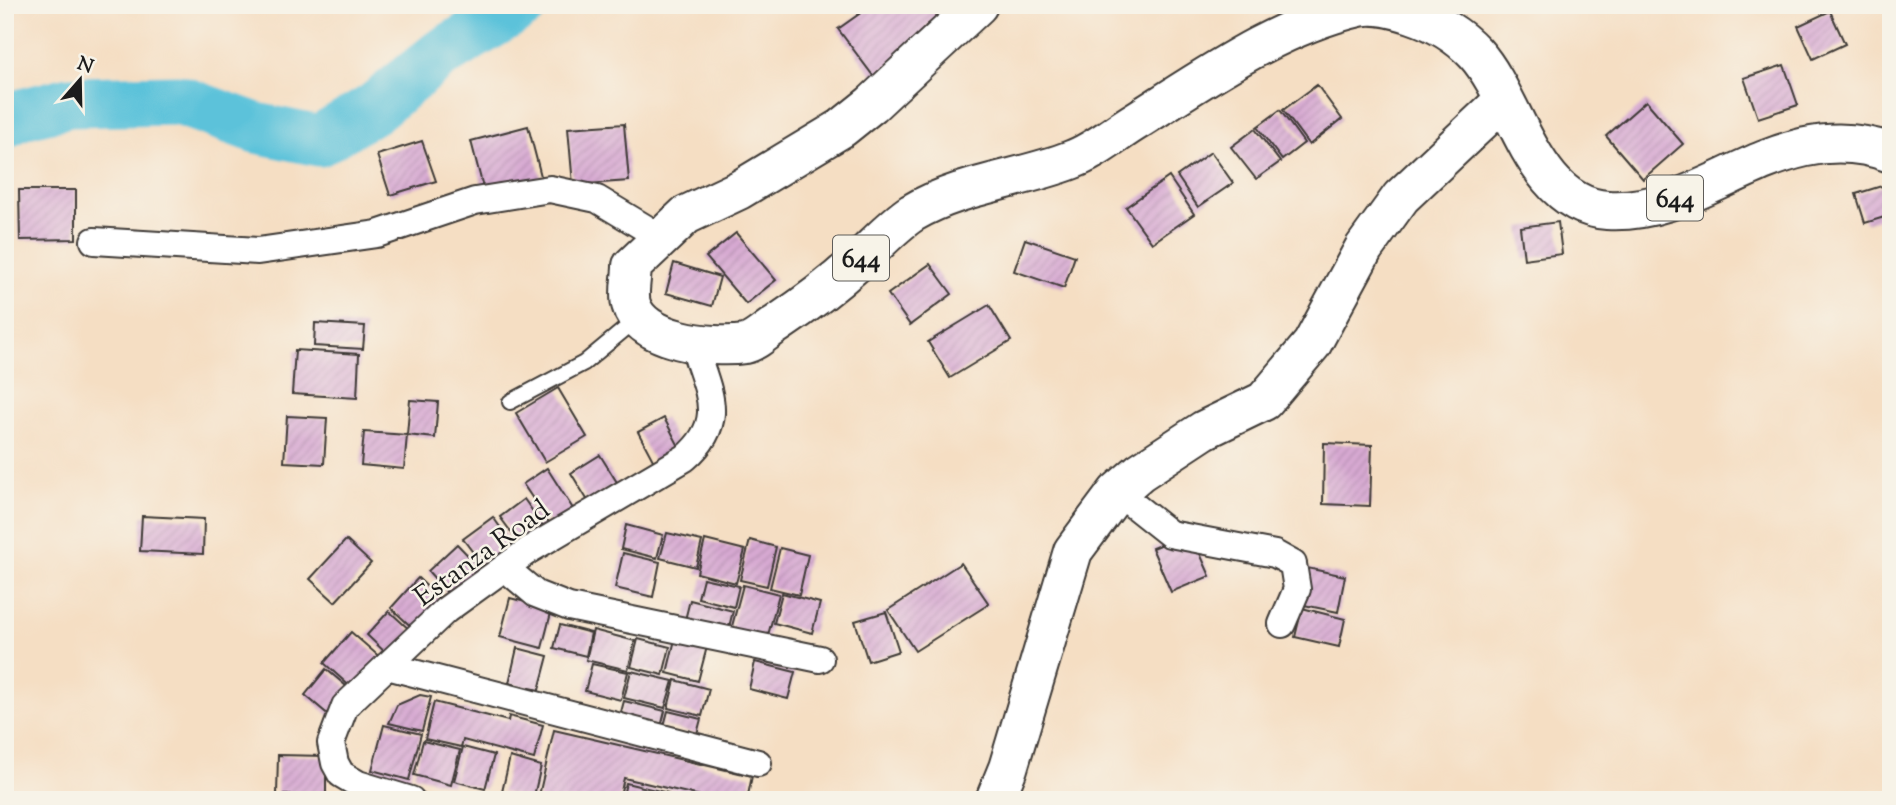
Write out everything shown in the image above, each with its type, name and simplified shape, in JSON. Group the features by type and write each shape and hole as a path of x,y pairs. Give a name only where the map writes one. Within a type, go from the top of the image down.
{"main road":[{"path":"639,317 631,304 632,266 660,237 686,215 739,190 842,128 872,104 978,5"},
{"name":"644","path":"639,317 646,328 693,343 748,344 845,273 912,214 991,181 1073,160 1244,53 1323,17 1365,6 1397,9 1438,23 1475,53 1497,84 1503,101 1546,175 1568,198 1605,210 1660,204 1759,161 1810,144 1872,146 1891,153"},
{"path":"995,800 1008,768 1073,551 1117,492 1140,472 1204,430 1264,401 1312,344 1364,248 1401,197 1503,101"}],"street":[{"path":"94,241 258,251 377,234 475,201 550,189 597,199 660,237"},
{"name":"Estanza Road","path":"411,800 358,784 341,774 335,763 331,743 345,706 446,610 505,568 685,458 699,446 708,433 713,413 693,343"},
{"path":"1117,492 1170,534 1275,554 1293,564 1297,589 1282,624"},
{"path":"505,568 536,594 569,607 820,659"},
{"path":"387,666 758,763"}],"lane":[{"path":"510,402 584,363 639,317"}],"building":[{"path":"872,5 953,5 926,26 931,32 874,77 838,29"},
{"path":"1830,11 1845,44 1813,59 1798,26"},
{"path":"1784,65 1798,105 1758,118 1744,78"},
{"path":"1317,85 1342,119 1309,145 1283,110"},
{"path":"1646,101 1683,144 1643,179 1606,136"},
{"path":"1280,110 1304,143 1282,160 1257,127"},
{"path":"624,124 629,181 573,185 568,128"},
{"path":"528,126 542,180 485,195 471,141"},
{"path":"1255,129 1280,162 1256,179 1231,147"},
{"path":"422,141 436,181 390,195 377,155"},
{"path":"1211,152 1233,183 1198,207 1177,176"},
{"path":"1169,177 1194,214 1152,243 1126,207"},
{"path":"1891,183 1891,215 1865,223 1856,194"},
{"path":"19,190 76,190 76,239 20,240"},
{"path":"1558,222 1562,254 1524,259 1520,227"},
{"path":"736,233 776,280 746,304 706,257"},
{"path":"1025,239 1075,256 1064,288 1014,271"},
{"path":"674,263 720,277 712,306 666,293"},
{"path":"930,264 952,294 910,325 888,294"},
{"path":"989,305 1011,341 950,378 928,342"},
{"path":"315,323 365,326 363,349 314,346"},
{"path":"295,350 359,354 357,398 292,394"},
{"path":"558,388 587,437 545,462 516,413"},
{"path":"410,400 438,402 435,438 407,435"},
{"path":"287,416 327,418 324,464 284,462"},
{"path":"664,418 682,452 656,466 638,432"},
{"path":"364,432 407,435 404,469 361,465"},
{"path":"1324,443 1372,445 1370,506 1323,504"},
{"path":"600,455 618,484 588,501 571,473"},
{"path":"547,468 575,512 552,527 523,484"},
{"path":"524,499 547,531 523,548 500,517"},
{"path":"142,516 204,519 203,554 140,551"},
{"path":"493,517 516,550 487,571 463,539"},
{"path":"626,525 663,535 657,558 621,549"},
{"path":"667,533 702,541 696,567 660,558"},
{"path":"346,540 371,563 335,602 310,579"},
{"path":"705,540 745,550 736,583 697,573"},
{"path":"750,540 776,547 767,586 740,580"},
{"path":"1172,540 1198,549 1210,576 1171,592 1152,548"},
{"path":"457,544 483,571 453,599 428,571"},
{"path":"780,548 808,555 799,595 770,588"},
{"path":"623,553 660,562 653,597 615,588"},
{"path":"961,563 989,604 915,651 888,610"},
{"path":"1307,568 1345,576 1338,612 1299,604"},
{"path":"418,578 444,603 417,632 391,608"},
{"path":"703,578 739,586 734,607 698,598"},
{"path":"743,585 779,594 767,639 731,630"},
{"path":"782,593 820,603 812,633 774,623"},
{"path":"510,598 552,609 542,648 500,637"},
{"path":"690,600 733,611 726,639 683,628"},
{"path":"1302,608 1345,619 1339,647 1295,637"},
{"path":"389,611 412,632 390,657 367,635"},
{"path":"886,612 899,651 868,661 855,621"},
{"path":"560,625 591,633 586,656 554,648"},
{"path":"593,630 635,641 628,670 586,660"},
{"path":"677,631 709,639 698,681 667,673"},
{"path":"351,632 382,659 354,690 324,663"},
{"path":"638,639 670,647 663,675 631,667"},
{"path":"517,648 548,656 539,690 509,683"},
{"path":"755,662 795,672 788,699 749,689"},
{"path":"592,664 628,672 621,700 585,691"},
{"path":"326,669 352,691 331,717 305,695"},
{"path":"631,671 673,681 665,708 624,698"},
{"path":"675,680 709,689 702,716 668,708"},
{"path":"420,695 431,697 422,731 389,723 397,705"},
{"path":"624,701 665,711 661,727 620,716"},
{"path":"434,702 508,721 509,716 543,725 534,759 463,740 461,747 425,739"},
{"path":"668,711 701,719 697,734 664,726"},
{"path":"384,725 421,734 409,780 372,770"},
{"path":"554,730 752,776 747,800 717,800 624,778 619,800 538,800"},
{"path":"423,741 460,750 451,785 414,775"},
{"path":"463,747 494,755 485,789 454,781"},
{"path":"278,755 326,756 326,795 277,795"},
{"path":"510,757 541,766 533,800 502,792"},
{"path":"626,783 668,793 667,800 622,800"}],"waterway":[{"path":"5,123 22,114 69,102 178,100 256,128 319,141 373,109 441,54 522,5"}]}
